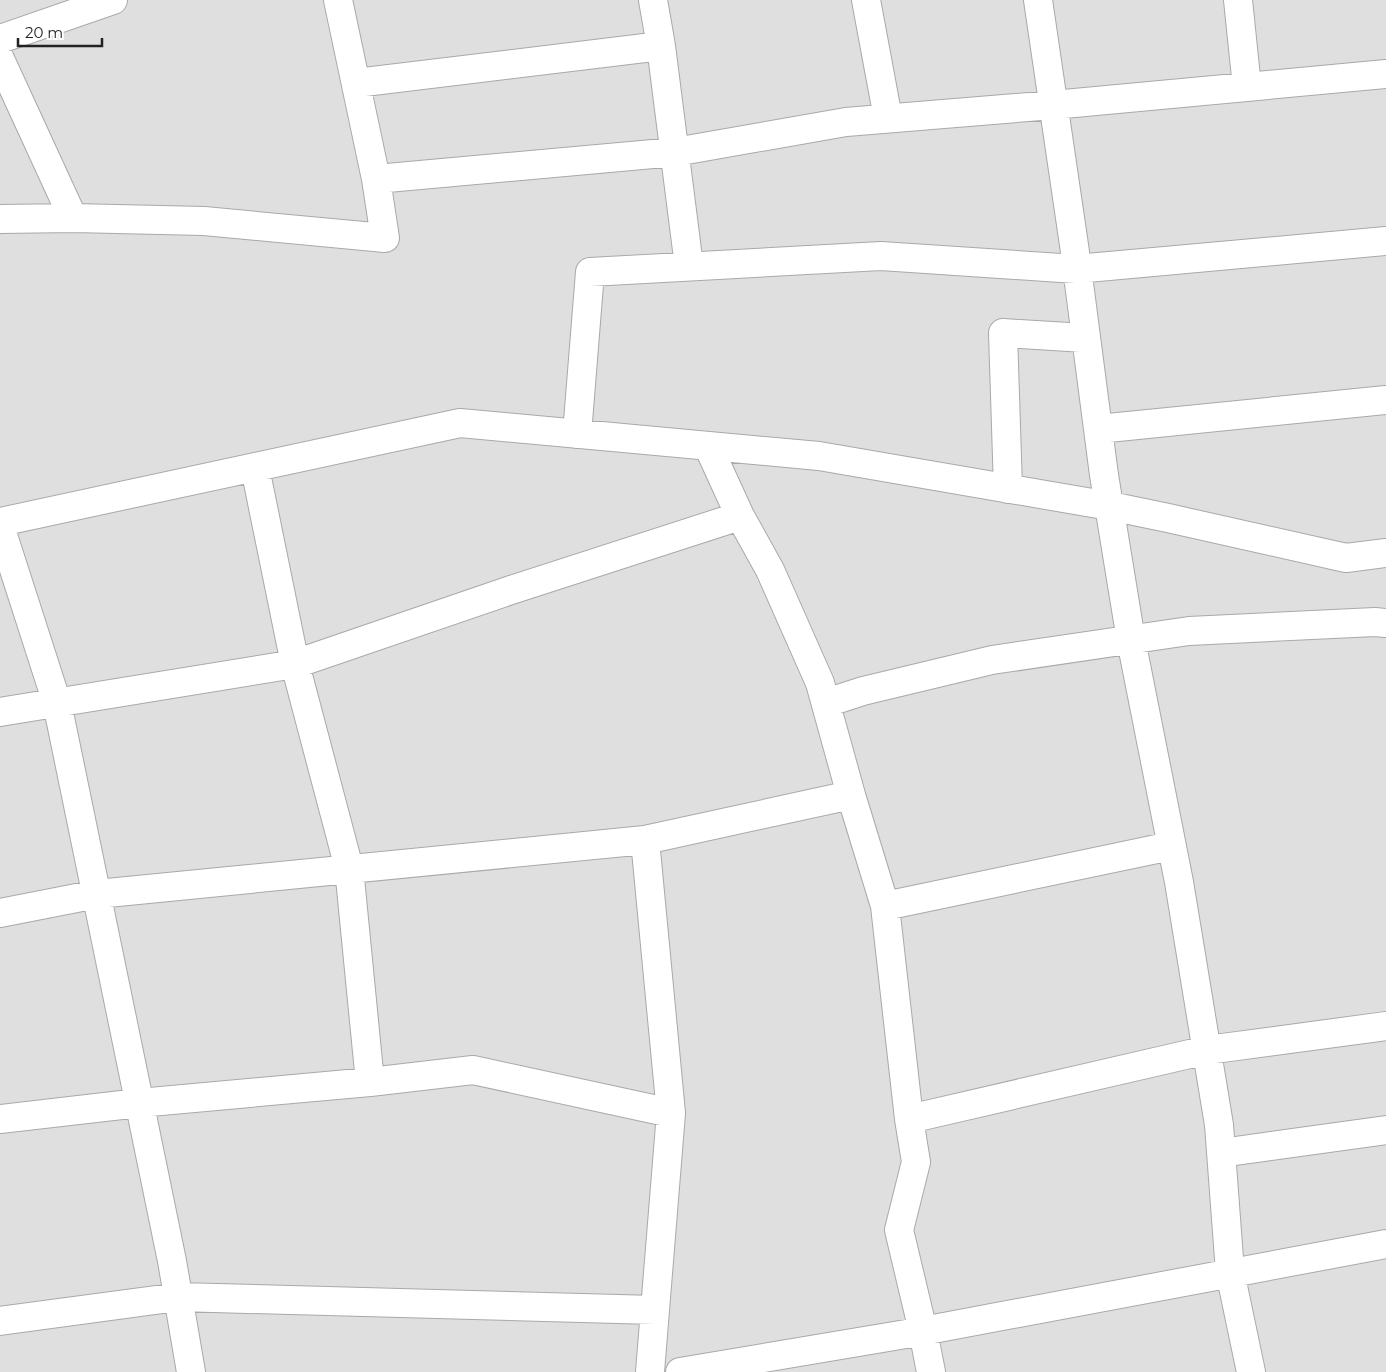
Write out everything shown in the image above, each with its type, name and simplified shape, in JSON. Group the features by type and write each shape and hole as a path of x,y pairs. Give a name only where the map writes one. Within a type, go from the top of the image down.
{"street":[{"path":"0,39 113,0"},
{"path":"0,219 73,218 204,221 384,238 376,179 338,0"},
{"path":"653,0 661,46 689,266"},
{"path":"866,0 888,118"},
{"path":"1038,0 1074,245 1098,429 1131,640 1179,882 1207,1050 1222,1153 1230,1272 1251,1372"},
{"path":"1238,0 1248,86"},
{"path":"356,83 661,46"},
{"path":"0,59 73,218"},
{"path":"376,179 674,152 846,122 1386,74"},
{"path":"577,434 590,272 881,256 1076,269 1386,241"},
{"path":"1008,488 1003,333 1085,338"},
{"path":"1098,429 1386,400"},
{"path":"190,1372 172,1261 57,703 0,524 102,499 460,423 819,456 1110,506 1346,558 1384,560"},
{"path":"708,446 740,516 770,570 820,683 851,795 885,906 909,1119 916,1162 899,1230 931,1372"},
{"path":"254,468 295,664 349,868 370,1082"},
{"path":"0,712 295,664 511,590 740,516"},
{"path":"826,704 863,691 992,660 1189,631 1386,623"},
{"path":"0,913 97,894 645,840 851,795"},
{"path":"645,840 671,1113 650,1372"},
{"path":"885,906 1171,846"},
{"path":"909,1119 1207,1050 1386,1026"},
{"path":"0,1119 473,1070 671,1113"},
{"path":"1222,1153 1386,1130"},
{"path":"680,1372 923,1331 1386,1244"},
{"path":"0,1321 178,1297 655,1310"}],"shaded area":[{"path":"0,0 1386,0 1386,1372 0,1372"}]}
